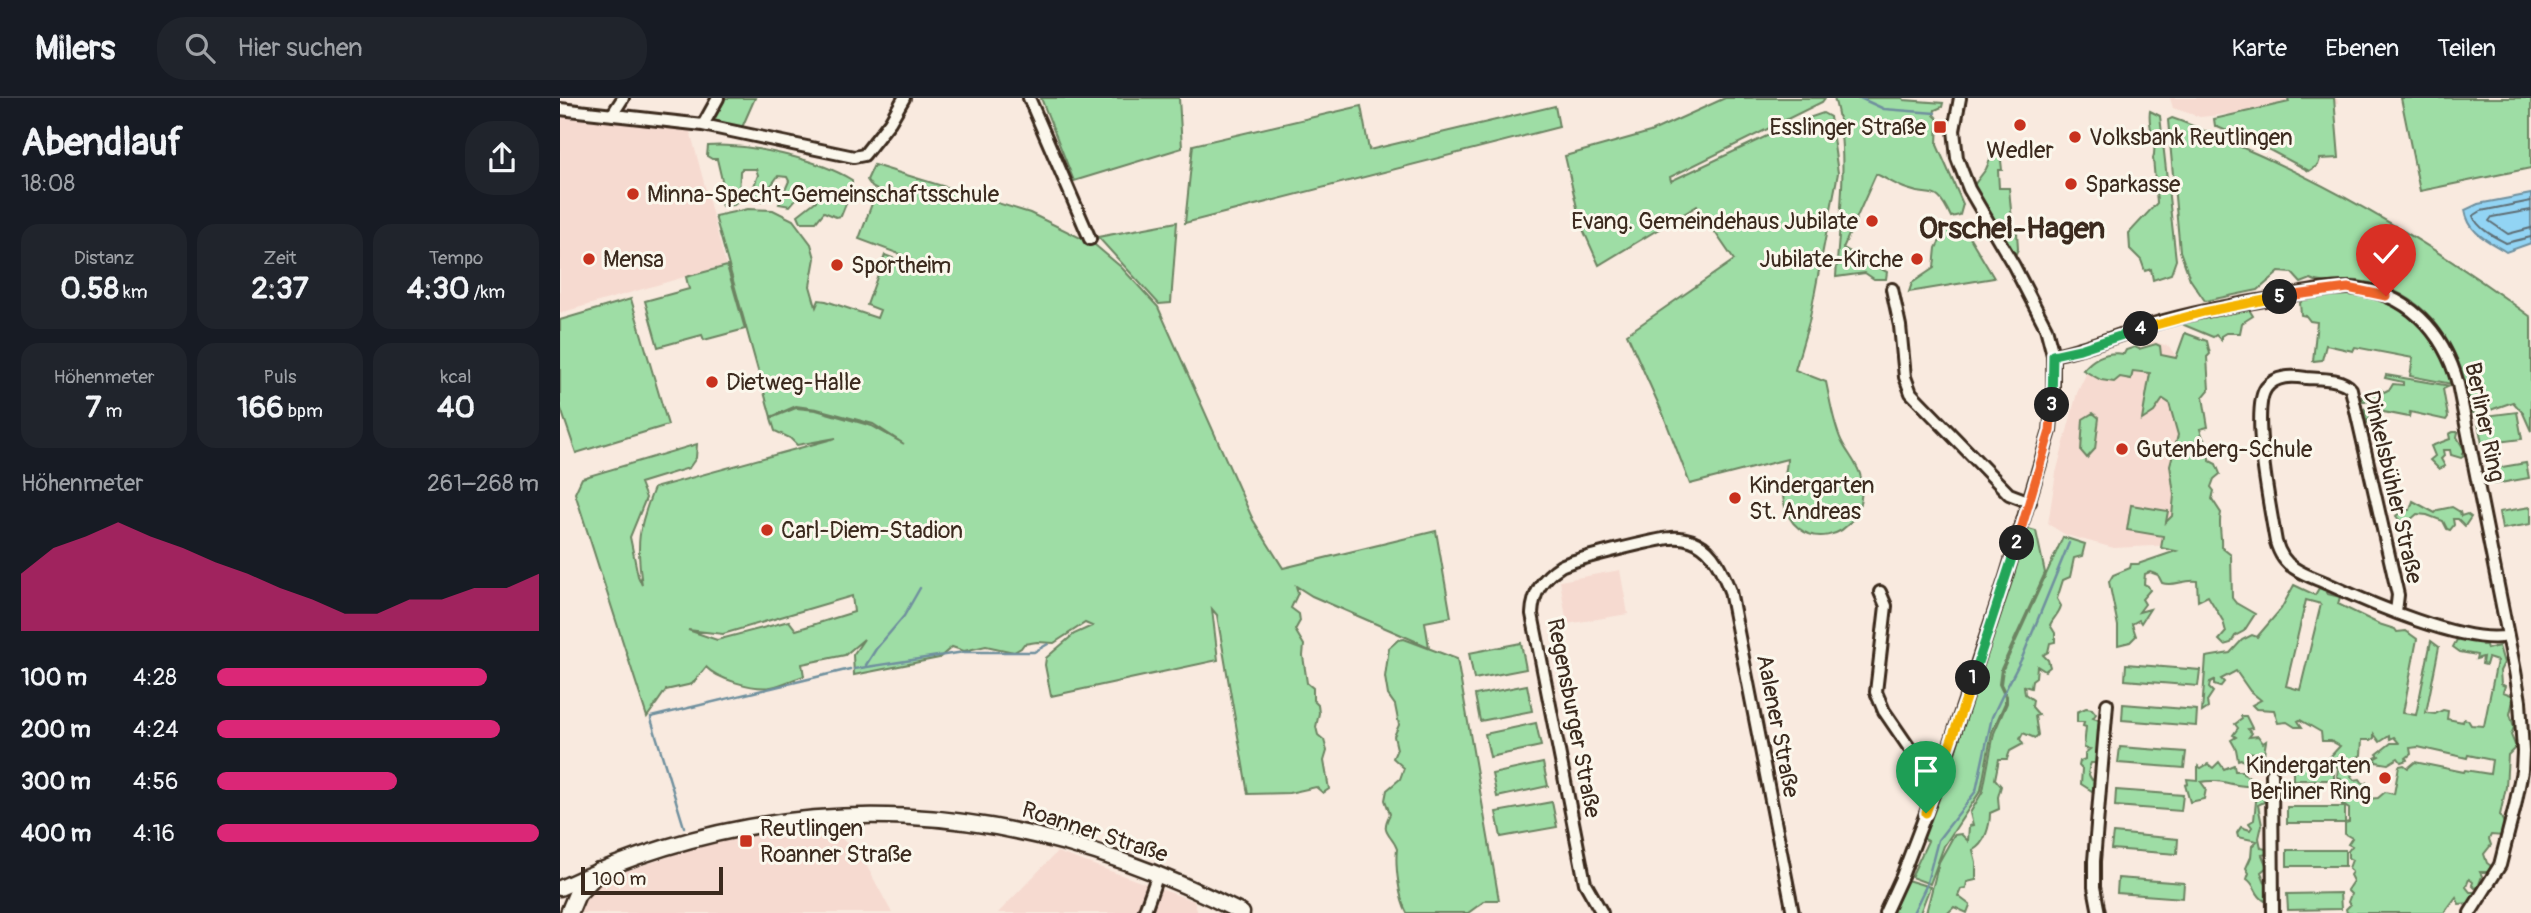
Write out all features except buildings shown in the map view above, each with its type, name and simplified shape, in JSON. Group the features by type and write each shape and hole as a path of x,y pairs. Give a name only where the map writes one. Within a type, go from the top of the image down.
{"main road":[{"path":"569,913 582,888 600,871"}],"street":[{"path":"612,115 623,98"},
{"path":"703,125 719,98"},
{"path":"560,109 703,125 854,157 864,155 871,147 904,98"},
{"path":"1028,98 1090,239"},
{"path":"1885,913 1936,787 2030,502 2050,431 2053,355 2041,318 1969,189 1957,158 1954,130 1960,98"},
{"path":"1892,289 1900,326 1905,377 1911,393 2009,495 2030,502"},
{"name":"Berliner Ring","path":"2053,355 2179,317 2319,291 2362,289 2386,296 2407,307 2434,333 2452,363 2527,731 2527,752 2500,865 2470,913"},
{"name":"Dinkelsbühler Straße","path":"2285,377 2346,383 2351,389 2398,594 2396,612 2293,568 2280,554 2263,460 2262,398 2270,383 2285,377"},
{"name":"Regensburger Straße","path":"1602,913 1585,883 1532,614 1533,600 1540,584 1564,564 1671,538 1699,543 1709,551"},
{"name":"Aalener Straße","path":"1709,551 1722,570 1730,591 1793,913"},
{"path":"1880,592 1886,606 1876,692 1884,711 1936,787"},
{"path":"2396,612 2434,625 2477,635 2493,638 2508,636"},
{"path":"2099,913 2094,887 2094,861 2107,704"},
{"path":"2272,774 2273,913"},
{"name":"Roanner Straße","path":"560,888 687,841 741,828 796,820 872,815 942,818 1008,828 1100,852 1158,874 1242,913"},
{"path":"1144,913 1158,874"}],"shaded area":[{"path":"2170,98 2337,98 2338,103 2200,117 2173,108"},
{"name":"Minna-Specht-Gemeinschaftsschule","path":"560,109 688,123 726,265 560,313"},
{"name":"Gutenberg-Schule","path":"2153,341 2170,347 2176,356 2193,544 2114,548 2066,535 2048,524 2056,473 2077,393 2090,366"},
{"path":"1620,570 1628,614 1567,624 1560,581"},
{"path":"797,827 829,827 862,857 892,913 573,913 576,906 600,880 705,844"},
{"path":"1057,852 1194,901 1198,913 998,913"}],"green space":[{"path":"720,98 755,98 740,132 705,125"},
{"path":"1041,98 1179,98 1182,148 1074,181"},
{"path":"1725,98 1825,98 1822,102 1670,177 1671,181 1797,122 1823,113 1830,117 1838,173 1809,322 1795,370 1826,382 1838,433 1861,478 1860,501 1853,518 1842,530 1828,535 1813,535 1799,528 1788,516 1783,496 1787,459 1690,484 1663,414 1627,334 1734,260 1697,206 1599,265 1581,225 1565,156 1650,132"},
{"path":"1834,98 1903,98 1943,103 1942,107 1935,110 1934,115 1938,119 1937,145 1963,204 1960,215 1951,217 1941,200 1933,194 1903,188 1876,174 1843,248 1887,272 1886,279 1874,279 1865,273 1836,277 1842,163 1839,118"},
{"path":"2288,98 2334,98 2339,158 2320,159 2318,165 2309,171 2264,147 2215,126 2214,119 2289,102"},
{"path":"2401,98 2531,98 2531,168 2420,191"},
{"path":"1361,106 1369,150 1555,106 1559,127 1185,223 1193,145"},
{"path":"2150,111 2160,116 2176,260 2171,274 2153,280 2151,269 2145,271 2141,260 2130,249 2129,233 2157,203"},
{"path":"2172,118 2272,161 2387,221 2496,291 2531,317 2531,431 2523,413 2513,402 2482,413 2472,413 2471,408 2481,405 2480,400 2470,402 2457,359 2435,322 2420,307 2382,286 2358,281 2328,283 2311,279 2301,283 2292,273 2279,272 2258,290 2205,301 2190,279 2180,251 2168,120"},
{"path":"708,146 742,147 782,154 838,172 852,180 852,189 841,216 836,217 824,212 816,222 801,222 798,215 816,201 817,195 806,187 790,206 779,204 789,181 787,177 778,176 770,187 767,200 756,202 756,169 740,171 739,201 734,205 722,206 719,199 726,197 717,159 707,156"},
{"path":"2000,151 2002,170 1998,170 1999,188 2009,188 2013,232 2017,232 2018,249 2012,262 1971,189 1986,169 1992,155"},
{"path":"874,165 1030,213 1095,245 1121,267 1158,307 1253,520 1283,568 1436,531 1451,617 1425,622 1429,647 1312,596 1296,586 1298,593 1291,608 1299,614 1300,621 1295,630 1304,645 1307,683 1313,688 1313,700 1318,705 1316,727 1327,751 1324,761 1329,789 1323,793 1316,787 1289,793 1248,794 1217,615 1212,609 1218,660 1051,696 1046,658 1074,634 1092,626 1085,623 1054,643 1024,644 1014,652 986,646 964,651 952,647 939,658 854,675 853,655 864,639 845,655 802,664 804,676 771,687 736,683 718,676 706,667 692,684 666,690 647,717 575,493 582,478 697,444 696,458 689,468 640,483 646,498 630,537 642,585 640,536 654,488 836,438 797,445 790,438 775,431 771,418 796,408 816,410 872,426 904,444 873,424 817,409 796,406 771,417 715,216 748,209 773,210 793,220 811,244 815,258 810,286 816,307 819,300 826,301 877,318 880,310 867,305 885,255 903,262 905,256 859,239 877,190 867,180","holes":["852,596 854,612 796,630 789,621 717,640 688,630 723,634"]},
{"path":"1177,222 1171,303 1159,304 1098,237"},
{"path":"1946,229 1966,231 1994,278 1909,292 1912,283 1934,268 1936,248"},
{"path":"727,266 745,329 704,340 702,335 658,347 645,301 689,289 686,277"},
{"path":"2349,294 2385,303 2416,321 2439,349 2452,384 2410,376 2413,358 2355,347 2353,351 2326,345 2322,360 2313,361 2317,322 2301,315 2300,303 2303,300"},
{"path":"631,299 668,425 576,453 560,406 560,320"},
{"path":"2248,308 2253,316 2242,323 2240,333 2226,333 2221,336 2221,340 2216,335 2213,337 2184,325 2183,322"},
{"path":"2185,333 2207,341 2210,354 2207,357 2209,390 2203,397 2208,427 2200,429 2210,448 2210,461 2216,464 2220,474 2211,487 2214,491 2212,499 2221,513 2221,547 2231,555 2232,598 2255,614 2244,631 2235,636 2231,643 2224,645 2219,640 2226,632 2223,621 2208,596 2198,601 2197,581 2166,584 2162,583 2158,575 2150,572 2145,574 2144,584 2150,590 2142,599 2145,604 2139,612 2150,609 2141,623 2139,620 2132,624 2136,636 2130,642 2118,645 2118,626 2109,582 2113,575 2130,568 2131,564 2176,551 2161,548 2163,536 2127,530 2131,505 2168,511 2166,522 2172,516 2174,495 2170,465 2178,435 2169,403 2163,399 2154,412 2142,420 2150,373 2133,371 2131,379 2120,377 2114,382 2101,380 2083,370 2101,356 2124,354 2126,350 2135,347 2139,349 2156,344 2160,346 2161,355 2176,358"},
{"path":"2386,375 2450,386 2443,389 2448,417 2446,420 2410,412 2409,417 2373,410 2367,423 2364,409 2371,407 2370,401 2363,401 2361,397 2375,394 2380,389 2384,392 2393,384 2403,385 2403,382 2385,378"},
{"path":"2517,412 2522,439 2482,444 2477,417"},
{"path":"2093,413 2099,418 2095,449 2087,458 2081,451 2083,419"},
{"path":"2458,432 2457,437 2465,451 2462,454 2464,456 2461,458 2451,455 2450,450 2443,450 2444,456 2441,459 2445,466 2439,469 2430,460 2435,456 2431,446 2450,439 2449,434"},
{"path":"2526,463 2529,478 2494,484 2490,469"},
{"path":"2413,501 2435,513 2452,507 2460,512 2461,516 2467,514 2471,517 2465,526 2458,519 2453,519 2454,525 2450,530 2443,521 2427,515 2417,514 2409,521 2400,521 2396,516 2403,510 2410,510"},
{"path":"2531,507 2531,524 2502,529 2499,512"},
{"path":"2025,528 2036,531 2045,573 2001,669 1999,684 2005,703 1992,732 1981,790 1944,846 1930,884 1911,877 1928,841 1923,838 1945,772 1950,768"},
{"path":"2063,537 2085,544 2082,556 2074,558 2070,577 2063,580 2057,599 2061,606 2050,625 2055,633 2055,642 2050,643 2048,652 2043,655 2050,667 2045,671 2037,666 2031,688 2024,686 2025,694 2033,700 2032,707 2039,715 2035,716 2038,735 2035,738 2023,733 2020,739 2023,744 2010,751 2007,759 1999,759 1995,779 2001,786 1999,809 1990,813 1986,834 1981,844 1973,850 1976,880 1967,882 1966,888 1961,889 1958,896 1970,905 1967,913 1954,907 1948,913 1926,913 1939,862 1954,835 1961,834 1968,841 1969,826 1973,825 1970,813 1983,791 1994,733 2007,703 2007,696 2001,684 2003,669"},
{"path":"2294,585 2315,595 2319,588 2340,597 2338,604 2397,632 2406,631 2417,639 2403,713 2416,715 2431,641 2439,647 2426,713 2448,711 2447,719 2463,722 2464,719 2468,720 2471,725 2484,726 2497,661 2488,658 2486,665 2482,664 2483,657 2476,659 2477,655 2460,652 2453,647 2459,636 2464,636 2466,640 2480,641 2487,649 2499,646 2504,663 2500,671 2501,684 2505,686 2503,692 2514,696 2510,714 2514,727 2511,735 2516,747 2508,755 2506,787 2500,815 2506,827 2502,829 2503,836 2491,835 2489,839 2491,845 2484,854 2491,866 2488,872 2480,872 2482,876 2478,887 2475,888 2469,879 2466,887 2470,892 2475,892 2476,896 2471,903 2459,904 2456,897 2444,913 2347,913 2351,894 2347,890 2353,881 2349,868 2352,860 2348,858 2348,851 2352,846 2348,844 2352,838 2345,834 2349,809 2342,804 2344,798 2341,779 2337,776 2338,768 2329,758 2340,746 2331,741 2322,741 2321,732 2300,720 2298,721 2302,727 2295,727 2287,722 2278,723 2274,710 2256,709 2252,705 2261,700 2250,691 2236,671 2221,679 2224,682 2220,687 2214,685 2214,680 2210,682 2209,688 2213,692 2207,701 2208,708 2202,712 2206,657 2230,653 2242,640 2252,635 2257,637 2281,609","holes":["2306,600 2321,604 2300,690 2286,686","2374,734 2380,742 2389,736 2399,743 2391,743 2377,754 2379,756 2375,758 2376,762 2388,764 2398,758 2401,762 2407,760 2411,754 2410,748 2418,747 2467,758 2468,755 2492,760 2490,774 2464,772 2415,762 2408,768 2399,766 2394,794 2385,792 2378,798 2367,799 2363,793 2367,789 2366,783 2364,785 2360,779 2354,780 2351,776 2360,765 2358,757 2361,755 2362,740 2371,740"]},
{"path":"1404,639 1457,659 1499,900 1486,900 1468,913 1407,913 1402,899 1397,873 1397,849 1386,830 1390,814 1385,800 1387,790 1400,779 1404,768 1393,758 1397,749 1394,736 1399,725 1395,705 1388,695 1385,677 1389,648 1398,640"},
{"path":"1521,643 1526,669 1474,679 1469,653"},
{"path":"2126,664 2200,670 2198,686 2125,680"},
{"path":"1527,685 1532,711 1480,721 1475,695"},
{"path":"2123,704 2197,710 2196,726 2122,720"},
{"path":"2086,708 2092,709 2096,714 2093,718 2102,721 2098,763 2091,763 2089,769 2090,778 2096,778 2098,786 2092,791 2081,784 2082,769 2079,766 2090,749 2084,748 2084,722 2077,722 2077,712"},
{"path":"2241,716 2246,716 2252,728 2248,729 2252,733 2249,737 2258,736 2263,743 2266,741 2264,754 2247,752 2245,763 2241,759 2238,760 2231,740 2236,737 2233,735 2238,728 2235,724 2242,719"},
{"path":"1536,723 1541,746 1490,757 1485,734"},
{"path":"2120,747 2186,752 2184,768 2118,763"},
{"path":"2219,762 2224,769 2234,765 2235,771 2243,771 2252,783 2243,786 2214,781 2201,782 2206,789 2204,799 2190,802 2185,785 2188,784 2187,779 2198,780 2198,766 2201,768 2208,764 2213,768"},
{"path":"1543,763 1548,786 1497,797 1492,774"},
{"path":"2293,764 2334,764 2334,780 2293,780"},
{"path":"2116,790 2183,795 2181,811 2115,806"},
{"path":"2255,793 2263,795 2264,802 2258,805 2262,825 2259,838 2261,848 2266,849 2267,854 2262,855 2267,867 2261,872 2270,895 2269,901 2261,899 2247,879 2249,873 2246,868 2252,846 2257,841 2238,837 2237,833 2241,827 2250,830 2252,827 2249,823 2254,820"},
{"path":"1552,802 1557,827 1501,837 1496,812"},
{"path":"2287,807 2345,807 2345,823 2287,823"},
{"path":"2113,833 2178,839 2177,854 2111,849"},
{"path":"2287,850 2345,850 2345,866 2287,866"},
{"path":"2118,878 2184,883 2183,898 2117,893"},
{"path":"1907,880 1930,887 1920,913 1888,913"},
{"path":"2340,893 2341,909 2288,910 2287,894"}],"water":[{"path":"2531,194 2531,243 2506,252 2480,236 2470,225 2465,210 2478,204"}],"waterway":[{"path":"1860,98 1884,109 1935,113"},
{"path":"2005,691 2022,658 2069,543"},
{"path":"866,665 904,616 920,588"},
{"path":"854,669 964,652 1034,652 1048,644"},
{"path":"651,717 850,669"},
{"path":"1913,913 1926,886 1938,840 1976,791 1992,717 2004,692"},
{"path":"651,719 684,827"}],"place":[{"name":"Wedler","path":"2020,125"},
{"name":"Esslinger Straße","path":"1940,127"},
{"name":"Volksbank Reutlingen","path":"2075,137"},
{"name":"Sparkasse","path":"2071,184"},
{"name":"Minna-Specht-Gemeinschaftsschule","path":"633,194"},
{"name":"Evang. Gemeindehaus Jubilate","path":"1872,221"},
{"name":"Mensa","path":"589,259"},
{"name":"Jubilate-Kirche","path":"1917,259"},
{"name":"Sportheim","path":"837,265"},
{"name":"Dietweg-Halle","path":"712,382"},
{"name":"Gutenberg-Schule","path":"2122,449"},
{"name":"Kindergarten St. Andreas","path":"1735,498"},
{"name":"Carl-Diem-Stadion","path":"767,530"},
{"name":"Kindergarten Berliner Ring","path":"2385,778"},
{"name":"Reutlingen Roanner Straße","path":"746,841"}],"district":[{"name":"Orschel-Hagen","path":"2012,228"}],"route":[{"path":"1926,813 1977,666 2042,460 2050,431 2053,355 2179,317 2244,304 2348,288 2386,296"}]}
